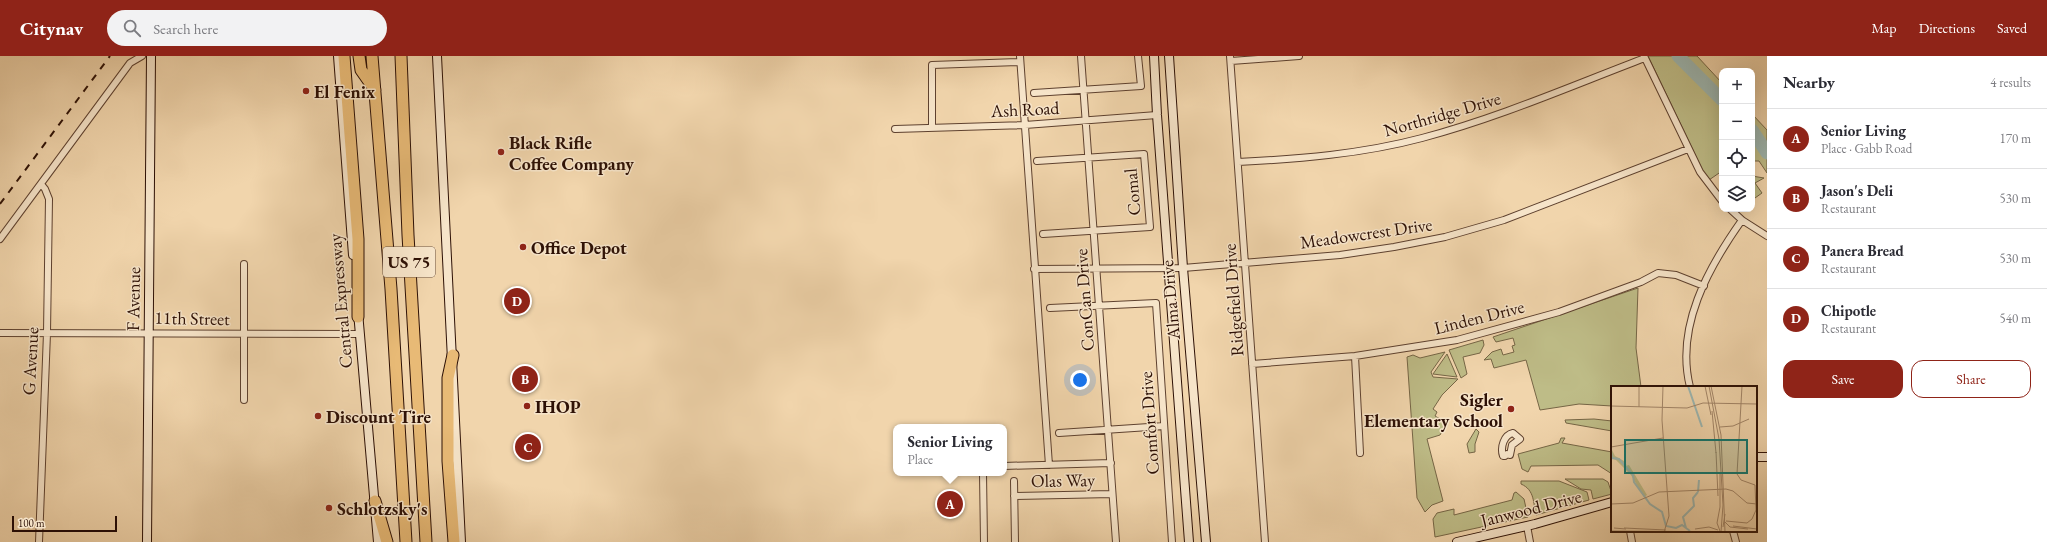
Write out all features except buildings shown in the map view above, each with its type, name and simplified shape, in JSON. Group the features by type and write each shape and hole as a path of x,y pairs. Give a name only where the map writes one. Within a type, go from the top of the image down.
{"highway":[{"path":"344,56 358,239 358,317"},
{"path":"359,56 361,70 375,91"},
{"name":"US 75","path":"372,56 391,289 406,542"},
{"name":"US 75","path":"401,56 407,228 426,542"},
{"path":"453,355 448,378 448,461 454,542"},
{"path":"375,501 386,542"},
{"path":"425,530 430,542"}],"main road":[{"name":"F Avenue","path":"147,542 152,56"},
{"name":"Central Expressway","path":"338,56 358,317 378,542"},
{"path":"437,56 453,355 461,542"},
{"name":"Alma Drive","path":"1154,56 1157,115 1189,542"},
{"name":"Alma Drive","path":"1169,56 1183,268 1206,542"},
{"name":"Janwood Drive","path":"1457,542 1527,526 1611,502"}],"street":[{"path":"0,239 130,62 142,56"},
{"name":"ConCan Drive","path":"1081,56 1116,542"},
{"path":"1034,93 1140,86 1138,56"},
{"path":"1230,59 1299,56"},
{"path":"1644,57 1700,172 1719,198"},
{"name":"Northridge Drive","path":"1238,162 1320,156 1372,149 1420,138 1469,125 1644,57"},
{"path":"932,128 932,65 1020,59 1049,465"},
{"name":"Ridgefield Drive","path":"1230,59 1265,542"},
{"name":"Ash Road","path":"895,129 1025,125 1157,115"},
{"name":"Meadowcrest Drive","path":"1034,269 1183,268 1340,255 1394,247 1445,236 1504,220 1688,149"},
{"name":"Comal","path":"1089,157 1144,154 1150,227 1094,231"},
{"path":"1036,161 1089,157"},
{"name":"G Avenue","path":"39,542 47,333 49,199 41,184"},
{"path":"1733,212 1742,220 1767,236"},
{"path":"1690,386 1686,359 1687,338 1704,286 1726,242 1742,220"},
{"path":"1043,234 1094,231"},
{"path":"244,264 244,400"},
{"name":"Linden Drive","path":"1252,364 1355,356 1457,340 1559,312 1641,282 1658,272 1676,275 1704,286"},
{"name":"Comfort Drive","path":"1100,305 1156,302 1172,542"},
{"path":"1050,308 1100,305"},
{"name":"11th Street","path":"0,333 360,334"},
{"path":"1355,356 1360,453"},
{"path":"1059,433 1164,426"},
{"path":"1007,466 1110,463"},
{"path":"983,476 984,542"},
{"path":"1014,481 1015,542"},
{"name":"Olas Way","path":"1014,496 1112,494"},
{"path":"1527,526 1530,542"},
{"path":"1630,532 1632,542"},
{"path":"1733,532 1736,542"}],"shaded area":[{"path":"1648,56 1697,56 1719,80 1719,173 1709,180 1703,171"},
{"path":"1755,117 1767,130 1767,173 1759,161 1755,161"},
{"path":"1755,176 1764,178 1755,183"},
{"path":"1755,183 1762,193 1755,198"},
{"path":"1638,288 1636,348 1641,386 1611,386 1611,406 1579,404 1540,410 1526,360 1494,368 1491,359 1484,360 1492,352 1501,349 1503,355 1514,352 1512,346 1515,345 1513,338 1496,342 1493,337"},
{"path":"1483,340 1484,345 1480,353 1463,357 1467,374 1461,378 1449,350"},
{"path":"1445,352 1431,372 1433,377 1458,379 1442,395 1433,409 1437,412 1435,416 1447,423 1440,435 1427,439 1443,501 1432,505 1425,512 1417,498 1407,357 1413,355 1420,358"},
{"path":"1447,354 1457,377 1433,374"},
{"path":"1594,419 1611,421 1611,431 1566,423 1565,420"},
{"path":"1476,429 1479,432 1475,444 1475,452 1469,453 1467,444"},
{"path":"1561,438 1565,438 1562,443 1611,452 1611,473 1598,465 1531,466 1528,472 1522,469 1518,454 1559,443"},
{"path":"1565,479 1603,479 1608,482 1611,494 1593,499 1591,490 1581,489"},
{"path":"1521,481 1559,481 1587,492 1589,500 1536,515 1531,493 1521,484"},
{"path":"1516,492 1524,499 1528,517 1435,537 1433,519 1437,513 1454,509 1454,515 1512,500 1514,493"}],"waterway":[{"path":"1678,56 1719,97"},
{"path":"1755,135 1767,153"}],"railway":[{"path":"0,204 110,56"}],"place":[{"name":"El Fenix","path":"306,91"},
{"name":"Black Rifle Coffee Company","path":"501,152"},
{"name":"Office Depot","path":"523,247"},
{"name":"Chipotle","path":"517,301"},
{"name":"Jason's Deli","path":"525,379"},
{"name":"IHOP","path":"527,406"},
{"name":"Sigler Elementary School","path":"1511,409"},
{"name":"Discount Tire","path":"318,416"},
{"name":"Panera Bread","path":"528,447"},
{"name":"Senior Living","path":"950,504"},
{"name":"Schlotzsky's","path":"329,508"}]}
